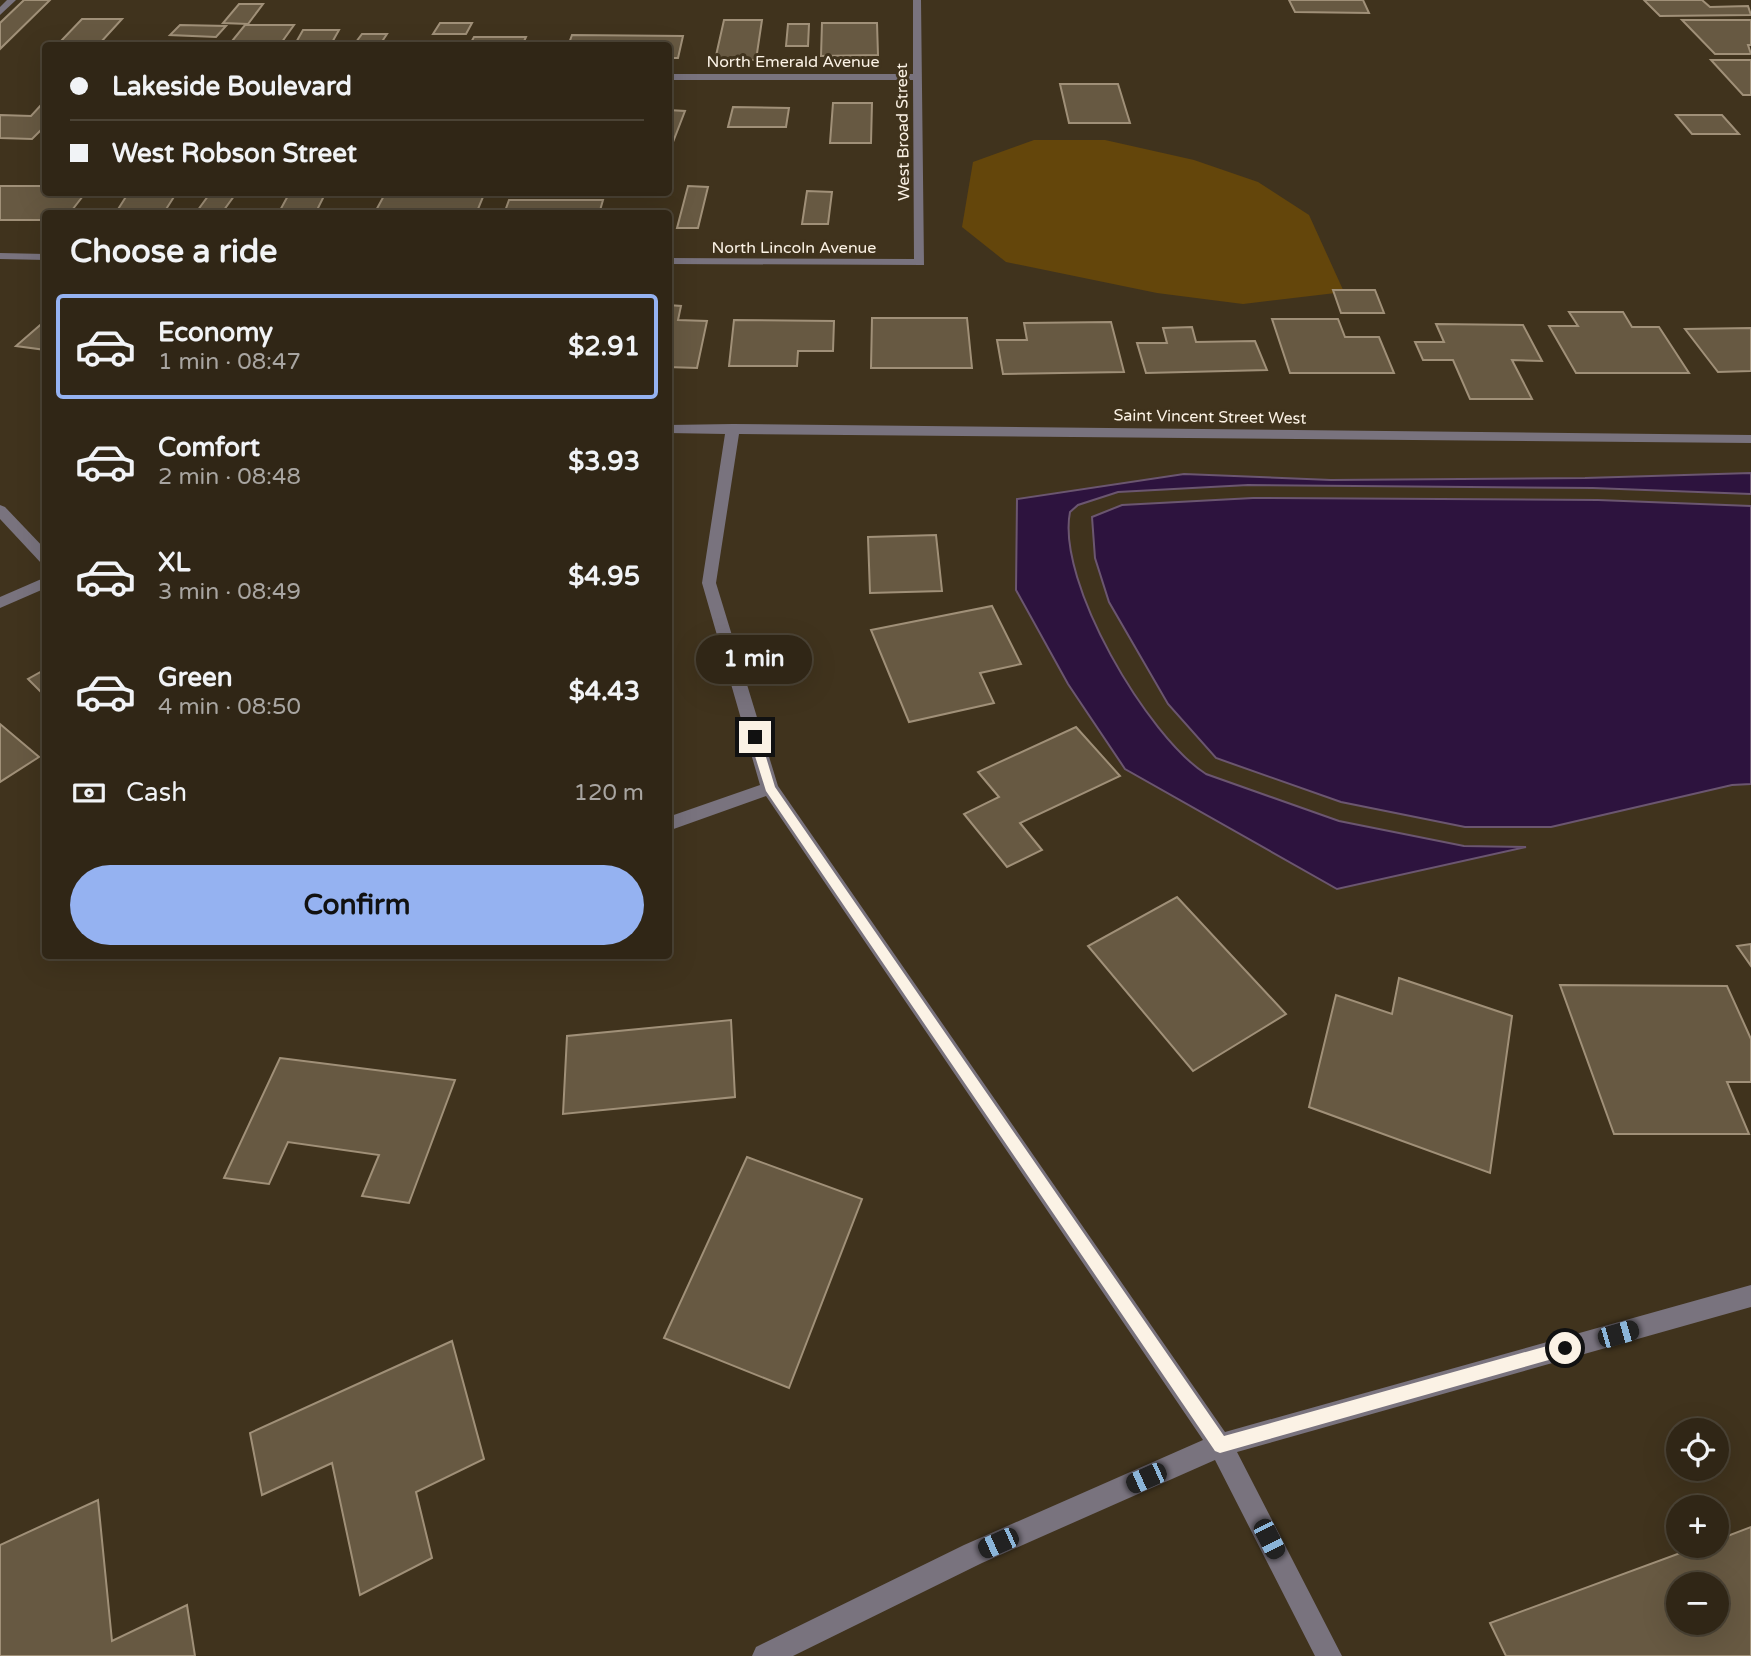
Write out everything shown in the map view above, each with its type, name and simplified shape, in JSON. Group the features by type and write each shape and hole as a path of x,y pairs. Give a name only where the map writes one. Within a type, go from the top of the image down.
{"street":[{"path":"0,12 12,0"},
{"name":"West Broad Street","path":"917,0 920,263"},
{"name":"North Emerald Avenue","path":"672,77 917,77"},
{"path":"0,256 42,257"},
{"name":"North Lincoln Avenue","path":"672,261 920,263"},
{"path":"733,428 709,583 770,788 1220,1445 1329,1656"},
{"name":"Saint Vincent Street West","path":"672,429 1751,439"},
{"path":"0,510 42,556"},
{"path":"0,603 42,584"},
{"path":"672,823 770,788"},
{"path":"765,1656 973,1554 1220,1445 1751,1296"}],"shaded area":[{"path":"1034,140 1105,140 1194,160 1258,182 1309,215 1344,292 1243,304 1157,293 1006,262 962,227 973,162"},
{"path":"1751,473 1751,494 1593,488 1248,485 1118,492 1078,505 1070,512 1069,542 1077,577 1111,655 1158,727 1183,755 1206,774 1339,821 1464,846 1526,847 1337,889 1125,769 1068,684 1016,590 1017,499 1184,474 1331,480 1585,478"},
{"path":"1253,498 1598,500 1751,506 1751,784 1732,785 1551,827 1465,827 1341,802 1216,758 1168,704 1109,602 1095,558 1092,517 1122,505"}],"building":[{"path":"24,0 50,0 0,49 0,23"},
{"path":"1289,0 1363,0 1369,13 1295,12"},
{"path":"1644,0 1702,0 1710,7 1748,6 1751,15 1660,16"},
{"path":"239,4 263,4 248,24 223,23"},
{"path":"82,19 122,19 101,42 60,42"},
{"path":"724,20 762,20 756,60 715,60"},
{"path":"1682,20 1751,20 1751,45 1748,45 1751,54 1715,54"},
{"path":"440,23 472,23 466,34 433,34"},
{"path":"822,23 877,23 878,55 821,56"},
{"path":"788,24 809,24 808,46 786,46"},
{"path":"180,25 226,26 216,37 170,35"},
{"path":"245,25 294,25 282,42 231,42"},
{"path":"303,30 339,30 332,42 296,42"},
{"path":"362,34 387,34 382,42 356,42"},
{"path":"572,35 683,36 678,58 672,58 672,42 569,42"},
{"path":"474,37 526,37 524,42 471,42"},
{"path":"1711,60 1751,60 1751,95 1743,95"},
{"path":"1060,84 1118,84 1130,123 1069,123"},
{"path":"833,103 872,103 871,143 830,143"},
{"path":"42,105 42,129 32,139 0,138 0,115 31,116"},
{"path":"733,107 789,108 786,127 728,127"},
{"path":"672,110 685,111 673,142"},
{"path":"1676,115 1722,115 1739,134 1692,134"},
{"path":"0,186 42,186 42,196 83,196 72,210 42,210 42,220 0,220"},
{"path":"688,186 708,187 698,228 677,228"},
{"path":"807,191 832,192 828,224 802,224"},
{"path":"126,196 174,196 166,210 118,210"},
{"path":"208,196 234,196 224,210 198,210"},
{"path":"288,196 324,196 317,210 280,210"},
{"path":"384,196 483,196 478,210 376,210"},
{"path":"509,200 603,200 600,210 505,210"},
{"path":"1333,290 1375,290 1384,313 1341,313"},
{"path":"672,305 681,306 678,320 707,321 697,368 672,367"},
{"path":"1569,312 1623,312 1632,327 1659,327 1689,373 1576,373 1549,326 1578,326"},
{"path":"872,318 967,318 972,368 871,368"},
{"path":"1272,319 1338,319 1345,337 1379,337 1394,373 1290,373"},
{"path":"734,320 834,321 833,351 798,351 797,366 729,366"},
{"path":"1111,322 1124,372 1003,374 997,340 1027,340 1024,323"},
{"path":"42,323 42,349 16,346"},
{"path":"1436,324 1523,325 1542,361 1512,360 1532,399 1470,399 1453,360 1423,360 1415,342 1444,342"},
{"path":"1192,327 1196,342 1255,341 1267,370 1146,373 1137,343 1167,343 1163,328"},
{"path":"1751,328 1751,371 1718,372 1685,329"},
{"path":"936,535 942,591 870,593 868,537"},
{"path":"992,606 1021,664 980,673 994,703 909,722 871,630"},
{"path":"42,671 42,693 28,679"},
{"path":"0,724 39,757 0,782"},
{"path":"1076,727 1120,776 1020,823 1042,850 1007,867 964,814 999,797 978,772"},
{"path":"1177,897 1286,1014 1193,1071 1088,946"},
{"path":"1751,944 1751,966 1737,946"},
{"path":"1399,978 1512,1016 1490,1173 1309,1107 1336,995 1392,1014"},
{"path":"1560,985 1727,986 1751,1039 1751,1082 1727,1082 1749,1134 1614,1134"},
{"path":"731,1020 735,1097 563,1114 567,1036"},
{"path":"280,1058 455,1080 409,1203 362,1196 379,1155 288,1142 269,1184 224,1178"},
{"path":"747,1157 862,1199 789,1388 664,1338"},
{"path":"452,1341 484,1459 416,1492 432,1558 360,1595 332,1463 262,1495 250,1433"},
{"path":"98,1500 112,1641 187,1605 195,1656 0,1656 0,1545"},
{"path":"1751,1527 1751,1656 1506,1656 1490,1623 1667,1558 1729,1558 1729,1535"}],"route":[{"path":"755,737 770,788 1220,1445 1565,1348"}]}
